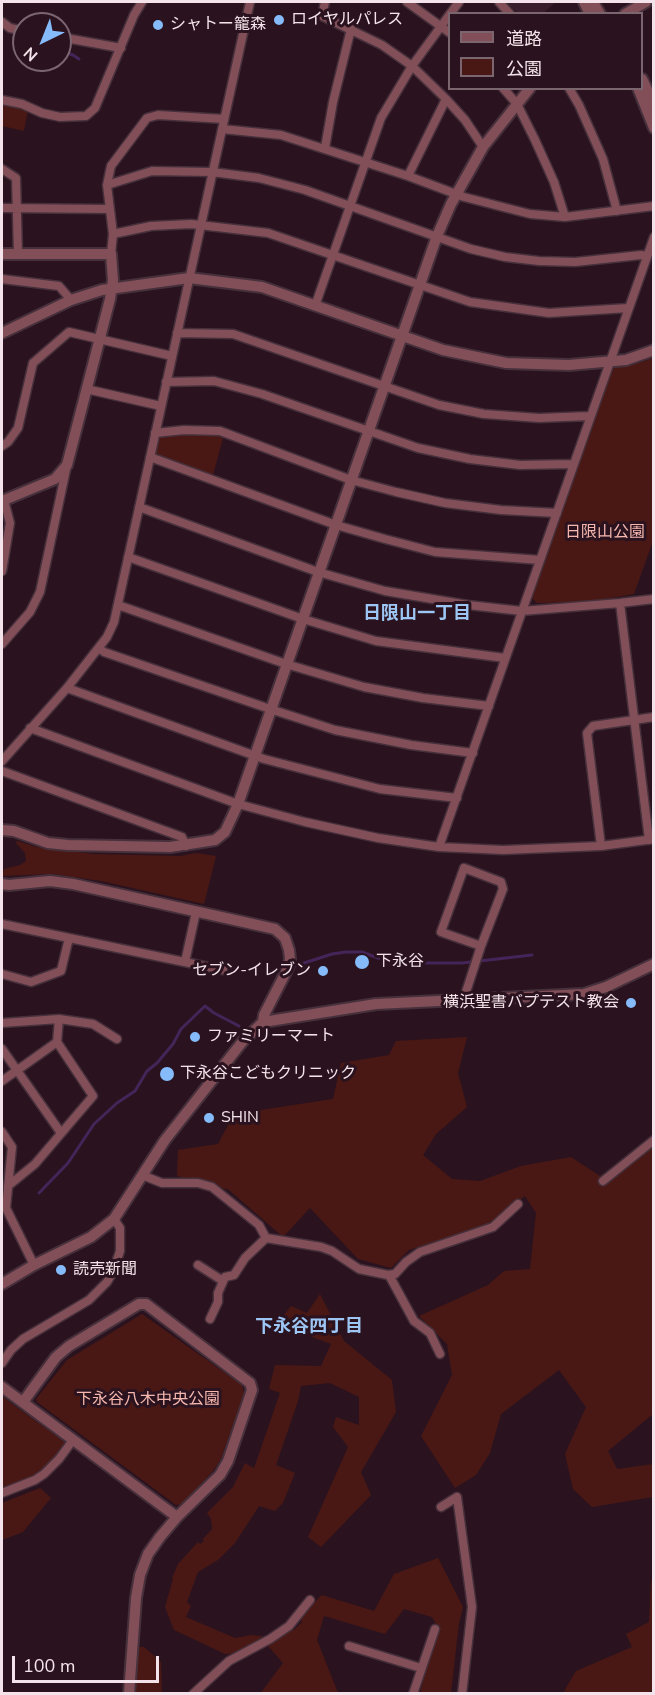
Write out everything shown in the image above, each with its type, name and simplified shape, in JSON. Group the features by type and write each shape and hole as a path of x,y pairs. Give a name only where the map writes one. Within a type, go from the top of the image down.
{"street":[{"path":"2,100 60,117 86,116 95,108 134,15 142,2"},
{"path":"2,761 67,688 111,629 250,2"},
{"path":"325,2 322,16 382,45 412,66 465,120 483,147"},
{"path":"407,2 448,31"},
{"path":"628,12 646,2"},
{"path":"315,306 381,118 412,66 448,17"},
{"path":"325,148 333,102 351,29"},
{"path":"72,39 121,48"},
{"path":"643,81 654,104"},
{"path":"506,90 517,104 554,182 565,217"},
{"path":"2,830 14,831 48,843 68,845 186,846 215,840 225,832 238,804 437,236 456,194 483,147 528,90"},
{"path":"570,90 603,159 617,211"},
{"path":"639,90 654,128"},
{"path":"408,176 446,99"},
{"path":"2,644 30,612 40,592 86,389 112,288 113,234 107,185 111,166 147,118 158,115 224,119"},
{"path":"222,129 280,135 325,148 456,194 530,214 565,217 654,206"},
{"path":"2,169 16,178 18,254"},
{"path":"107,185 152,171 212,172 259,178 305,190 471,249 505,257 575,262 647,256"},
{"path":"2,208 109,209"},
{"path":"113,234 151,226 202,225 268,233 470,302 549,313 628,308"},
{"path":"439,847 654,237"},
{"path":"2,254 111,254"},
{"path":"2,333 71,300 112,288 189,278 261,287 443,350 506,363 569,365 634,358 654,350"},
{"path":"2,279 59,286 71,300"},
{"path":"2,446 8,442 18,428 33,363 69,333 172,356"},
{"path":"177,333 233,334 439,405 484,414 539,418 590,417"},
{"path":"166,382 214,381 262,394 418,448 470,459 520,465 573,464"},
{"path":"86,389 161,406"},
{"path":"155,433 184,430 220,431 351,480 445,503 501,510 557,513"},
{"path":"150,457 336,525 435,552 540,560"},
{"path":"2,571 10,522 3,501 55,479 68,465"},
{"path":"139,507 318,572 385,591 468,605 522,611 654,598"},
{"path":"128,557 303,619 376,641 505,658"},
{"path":"30,728 238,804 378,838 439,847 502,850 601,846 651,839 620,603"},
{"path":"118,605 286,664 364,687 423,698 489,706"},
{"path":"99,648 104,652 335,730 411,745 473,753"},
{"path":"67,688 254,756 380,789 457,798"},
{"path":"601,846 587,733 593,726 654,717"},
{"path":"2,771 183,837 186,846"},
{"path":"465,999 480,950 503,889 501,882 464,868 441,932 480,950"},
{"path":"2,884 50,881 73,884 275,929 285,938 289,950 288,968 264,1015 263,1022"},
{"path":"185,962 196,912"},
{"path":"2,924 223,970"},
{"path":"2,974 31,982 61,971 69,938"},
{"path":"2,1284 34,1265 91,1237 114,1219 165,1140 243,1041 263,1022 376,1004 584,994 606,987 654,964"},
{"path":"9,1186 35,1164 93,1096 57,1042 59,1019"},
{"path":"2,1023 59,1019 93,1024 117,1039"},
{"path":"2,1080 57,1042"},
{"path":"2,1049 61,1133"},
{"path":"2,1132 12,1147 6,1173 9,1186 6,1208 34,1265"},
{"path":"603,1181 654,1140"},
{"path":"142,1175 162,1183 198,1183 212,1186 259,1226 266,1238 321,1247 332,1251 359,1269 389,1275 394,1274 420,1252 493,1227 518,1204"},
{"path":"2,1363 11,1350 24,1339 89,1300 107,1282 120,1251 120,1228 114,1219"},
{"path":"210,1319 218,1302 218,1293 225,1277 234,1275 245,1258 266,1238"},
{"path":"198,1265 223,1281"},
{"path":"389,1275 414,1322 430,1333 440,1354"},
{"path":"23,1402 56,1357 69,1346 139,1304 146,1304 250,1383 252,1390 228,1461 219,1475 177,1517 148,1554 140,1575 136,1598 129,1694"},
{"path":"2,1387 177,1517"},
{"path":"2,1493 44,1474 59,1460 73,1440"},
{"path":"441,1507 457,1497 472,1607 462,1694"},
{"path":"193,1694 229,1661 289,1626 310,1600"},
{"path":"413,1694 435,1629"},
{"path":"349,1646 421,1668"}],"shaded area":[{"path":"506,2 556,2 544,12 517,12"}],"green space":[{"path":"2,103 28,110 24,131 2,126"},
{"name":"日限山公園","path":"653,358 653,541 634,594 588,602 537,603 532,598 610,372 617,366"},
{"path":"217,434 223,438 213,475 154,454 160,436"},
{"path":"17,841 37,847 94,854 180,856 196,853 216,856 204,904 101,881 52,874 2,876 4,869 26,861 25,853 16,843"},
{"path":"467,1037 458,1073 467,1107 436,1134 423,1155 452,1179 480,1181 521,1166 571,1157 600,1176 653,1144 653,1414 608,1451 617,1469 653,1464 653,1497 592,1507 573,1489 565,1454 586,1407 559,1370 501,1414 490,1453 476,1475 455,1488 421,1436 452,1375 447,1344 419,1316 488,1285 504,1271 530,1269 536,1213 525,1196 484,1227 409,1250 391,1268 358,1259 310,1208 283,1237 229,1190 177,1176 178,1150 218,1144 234,1114 333,1099 341,1063 389,1055 396,1041"},
{"path":"320,1294 344,1341 392,1380 396,1412 361,1472 371,1495 321,1547 308,1537 348,1447 333,1427 336,1417 359,1425 359,1397 330,1383 301,1386 276,1465 295,1473 283,1503 275,1511 259,1506 235,1543 218,1560 198,1572 187,1602 191,1606 186,1617 235,1638 252,1635 275,1638 291,1627 294,1630 302,1622 300,1617 322,1595 374,1611 394,1574 438,1558 463,1607 451,1693 420,1693 438,1627 432,1617 404,1609 385,1634 324,1616 317,1640 338,1693 260,1694 283,1663 268,1646 246,1653 225,1654 174,1630 165,1607 178,1564 198,1542 200,1544 204,1541 203,1539 212,1529 211,1519 207,1513 233,1487 245,1463 254,1468 280,1393 269,1389 275,1365 321,1366 331,1344 277,1324 291,1306 307,1313"},
{"name":"下永谷八木中央公園","path":"142,1314 242,1385 244,1393 221,1459 213,1471 182,1504 176,1505 36,1399 67,1360"},
{"path":"4,1398 66,1443 49,1465 34,1479 2,1490 2,1399"},
{"path":"40,1488 51,1498 23,1532 2,1540 2,1503"},
{"path":"653,1578 653,1690 644,1694 563,1693 576,1671 632,1647 626,1634 649,1622"},
{"path":"137,1647 144,1647 161,1662 162,1693 135,1694"}],"waterway":[{"path":"72,55 79,59"},
{"path":"295,966 346,952 362,952 378,958 423,963 462,963 532,955"},
{"path":"39,1193 68,1163 94,1124 117,1103 135,1091 147,1071 173,1044 181,1029 205,1006 239,1026"}],"place":[{"name":"ロイヤルパレス","path":"279,20"},
{"name":"シャトー籠森","path":"158,25"},
{"name":"下永谷","path":"362,962"},
{"name":"セブン-イレブン","path":"323,971"},
{"name":"横浜聖書バプテスト教会","path":"631,1003"},
{"name":"ファミリーマート","path":"195,1037"},
{"name":"下永谷こどもクリニック","path":"167,1074"},
{"name":"SHIN","path":"209,1118"},
{"name":"読売新聞","path":"61,1270"}],"district":[{"name":"日限山一丁目","path":"417,615"},
{"name":"下永谷四丁目","path":"309,1328"}]}
